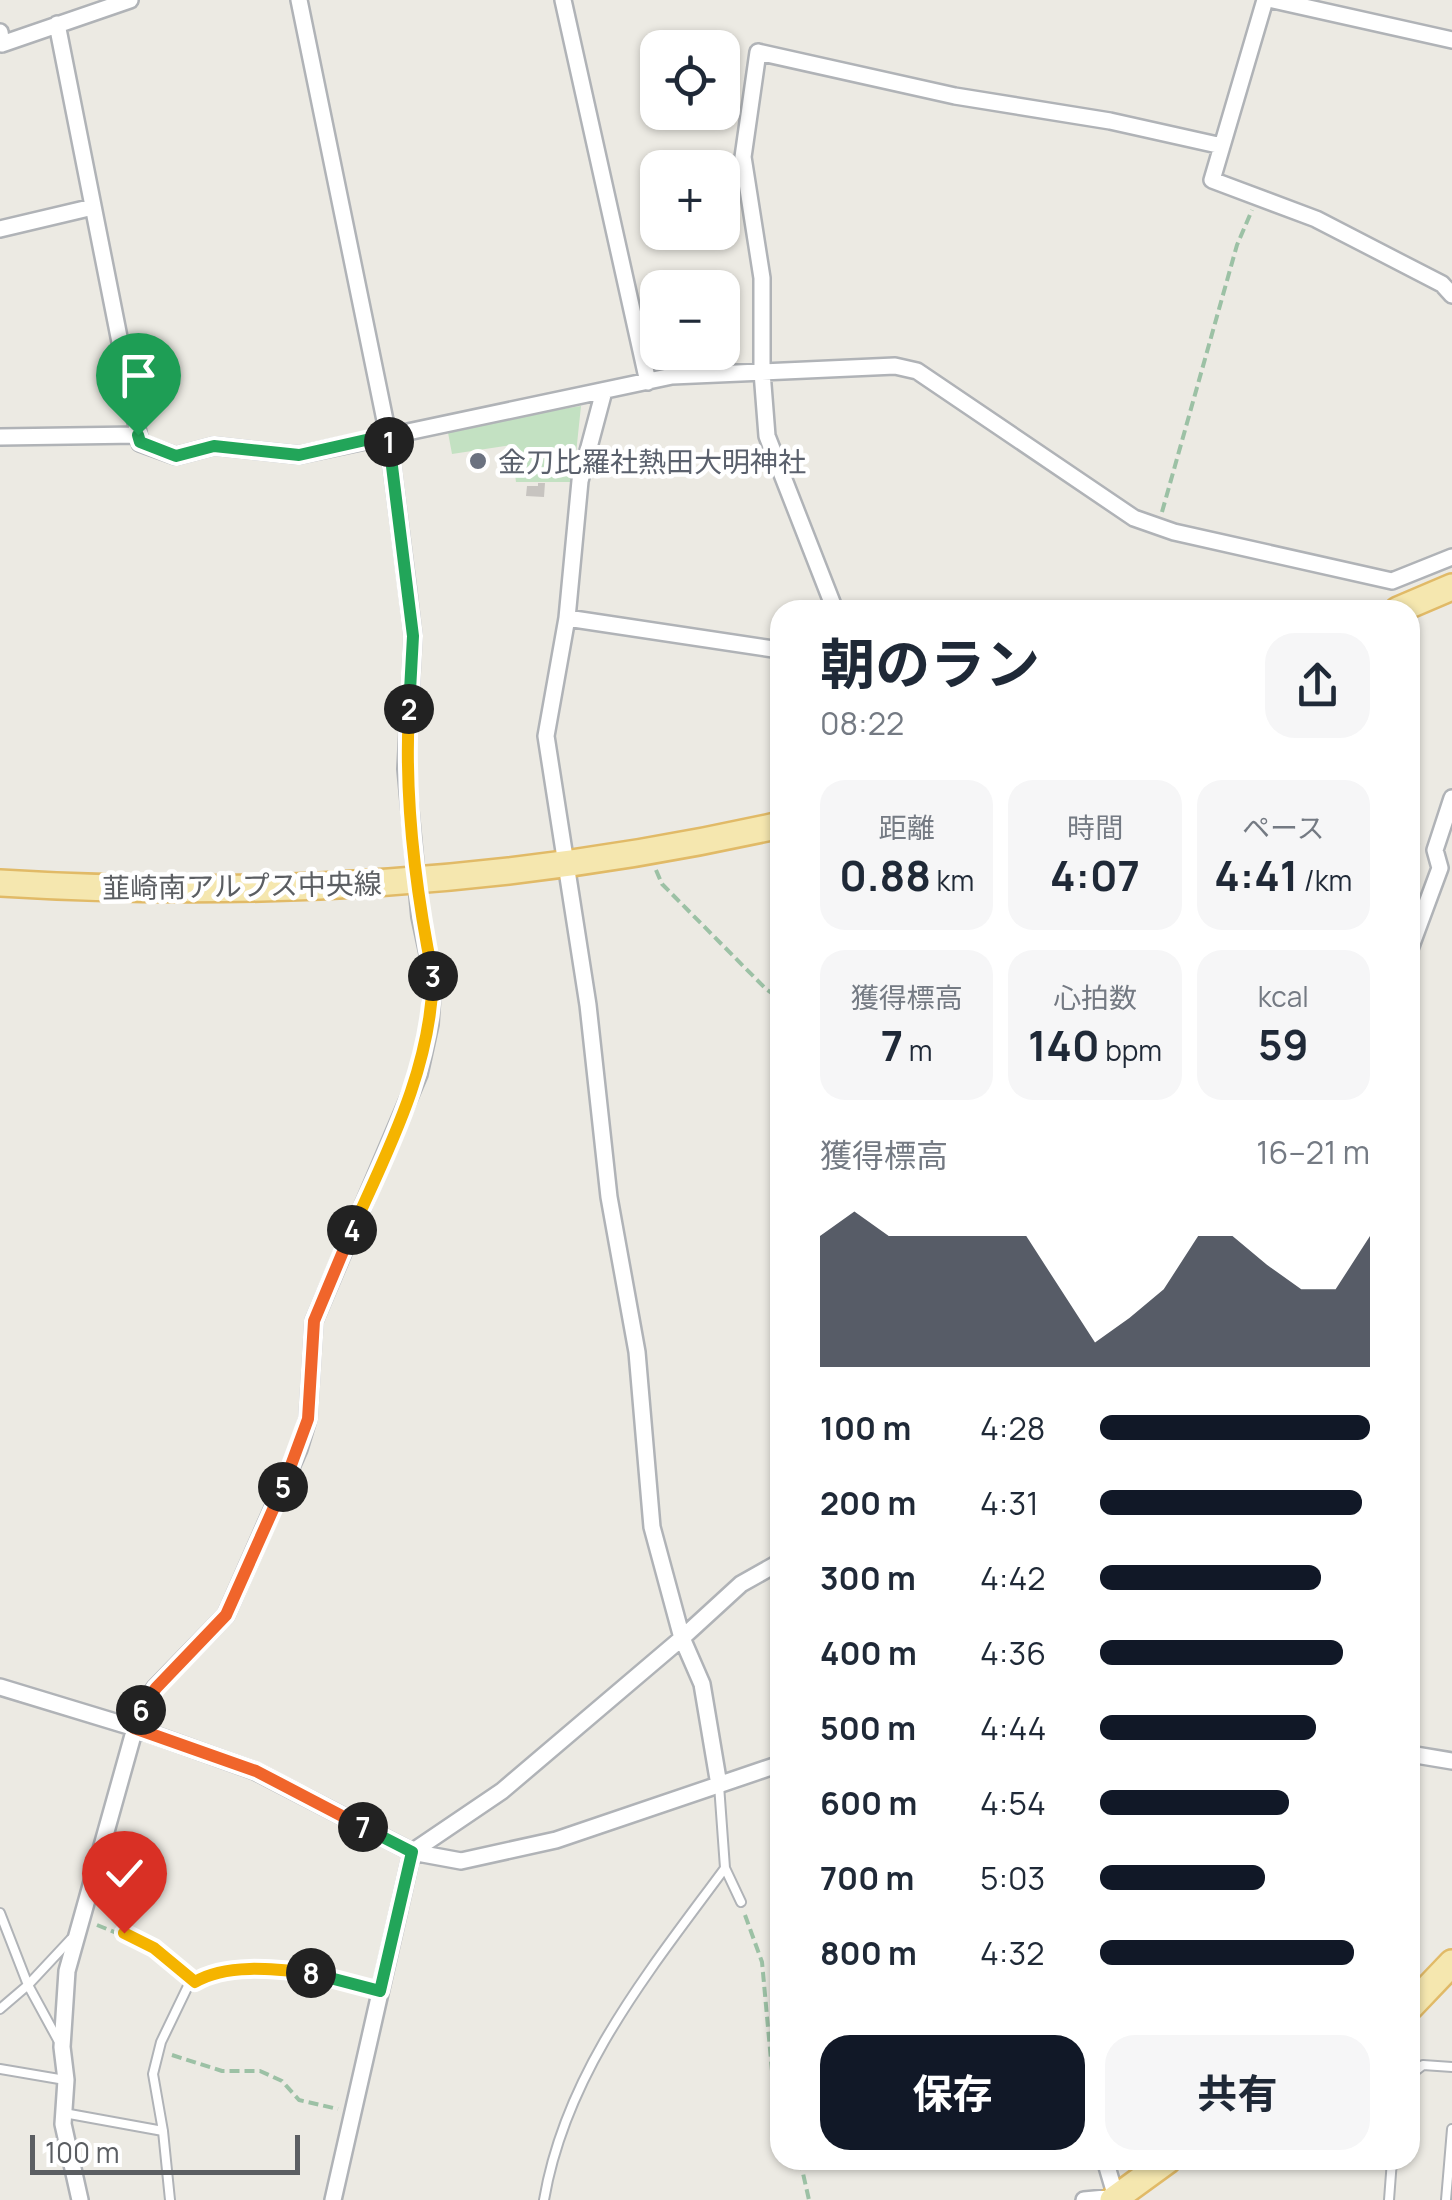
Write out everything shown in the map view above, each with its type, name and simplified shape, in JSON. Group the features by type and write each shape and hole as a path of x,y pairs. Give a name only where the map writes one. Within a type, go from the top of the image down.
{"main road":[{"path":"1420,601 1452,587"},
{"name":"韮崎南アルプス中央線","path":"0,882 85,888 245,890 417,882 648,852 770,828"},
{"path":"1420,1996 1452,1962"},
{"path":"1114,2199 1154,2170"}],"street":[{"path":"0,32 2,44 130,0"},
{"path":"80,2200 68,2154 64,2113 62,2046 67,1971 134,1728 142,1705 226,1615 299,1449 308,1419 314,1321 419,1074 430,1024 433,978 420,916 406,769 413,636 388,435 299,0"},
{"path":"562,0 648,382"},
{"path":"1265,0 1212,180 1316,219 1442,284 1452,295"},
{"path":"1273,0 1452,40"},
{"path":"58,24 138,435 140,442 176,456 214,446 299,455 672,376 895,366 917,371 1134,518 1392,581 1452,557"},
{"path":"832,600 768,436 762,372 762,278 743,157 758,52 955,96 1110,121 1222,146"},
{"path":"0,229 94,207"},
{"path":"604,391 580,481 567,618 546,736 588,1005 608,1198 637,1352 652,1527 682,1638 702,1684 719,1786"},
{"path":"0,437 138,435"},
{"path":"567,618 770,648"},
{"path":"1420,927 1446,870 1435,850 1452,798"},
{"path":"332,2200 412,1852 502,1790 741,1584 770,1568"},
{"path":"0,1687 256,1771 412,1852 461,1861 537,1844 770,1768"},
{"path":"1420,1756 1452,1761"},
{"path":"1084,2200 1114,2199 1107,2170"}],"lane":[{"path":"719,1786 725,1868 740,1902"},
{"path":"544,2200 570,2107 592,2062 634,1990 725,1868"},
{"path":"0,1913 28,1985 62,2046"},
{"path":"0,2009 28,1985 80,1926"},
{"path":"170,2200 153,2074 159,2050 188,1986 209,1974 272,1970 308,1972 380,1991"},
{"path":"1420,2067 1452,2067"},
{"path":"0,2070 66,2080"},
{"path":"64,2113 163,2131"},
{"path":"1446,2200 1452,2129"},
{"path":"1389,2200 1391,2170"}],"path":[{"path":"1158,526 1238,245 1258,198"},
{"path":"648,852 662,884 770,993"},
{"path":"740,1902 762,1962 770,2048"},
{"path":"80,1926 124,1933 154,1948 195,1982"},
{"path":"159,2050 222,2071 260,2070 282,2081 299,2100 352,2112"},
{"path":"802,2170 809,2200"}],"green space":[{"path":"581,406 573,482 516,482 511,445 452,454 447,427"}],"building":[{"name":"金刀比羅社熱田大明神社","path":"473,453 485,454 483,470 471,468"},
{"path":"545,483 544,497 526,496 527,486"}],"place":[{"name":"金刀比羅社熱田大明神社","path":"478,461"}],"route":[{"path":"124,1933 154,1948 195,1982 209,1974 254,1970 308,1972 380,1991 412,1852 256,1771 134,1728 142,1705 226,1615 299,1449 308,1419 314,1321 419,1074 430,1024 433,978 420,916 406,769 413,636 388,435 299,455 214,446 176,456 140,442 138,435"}]}
